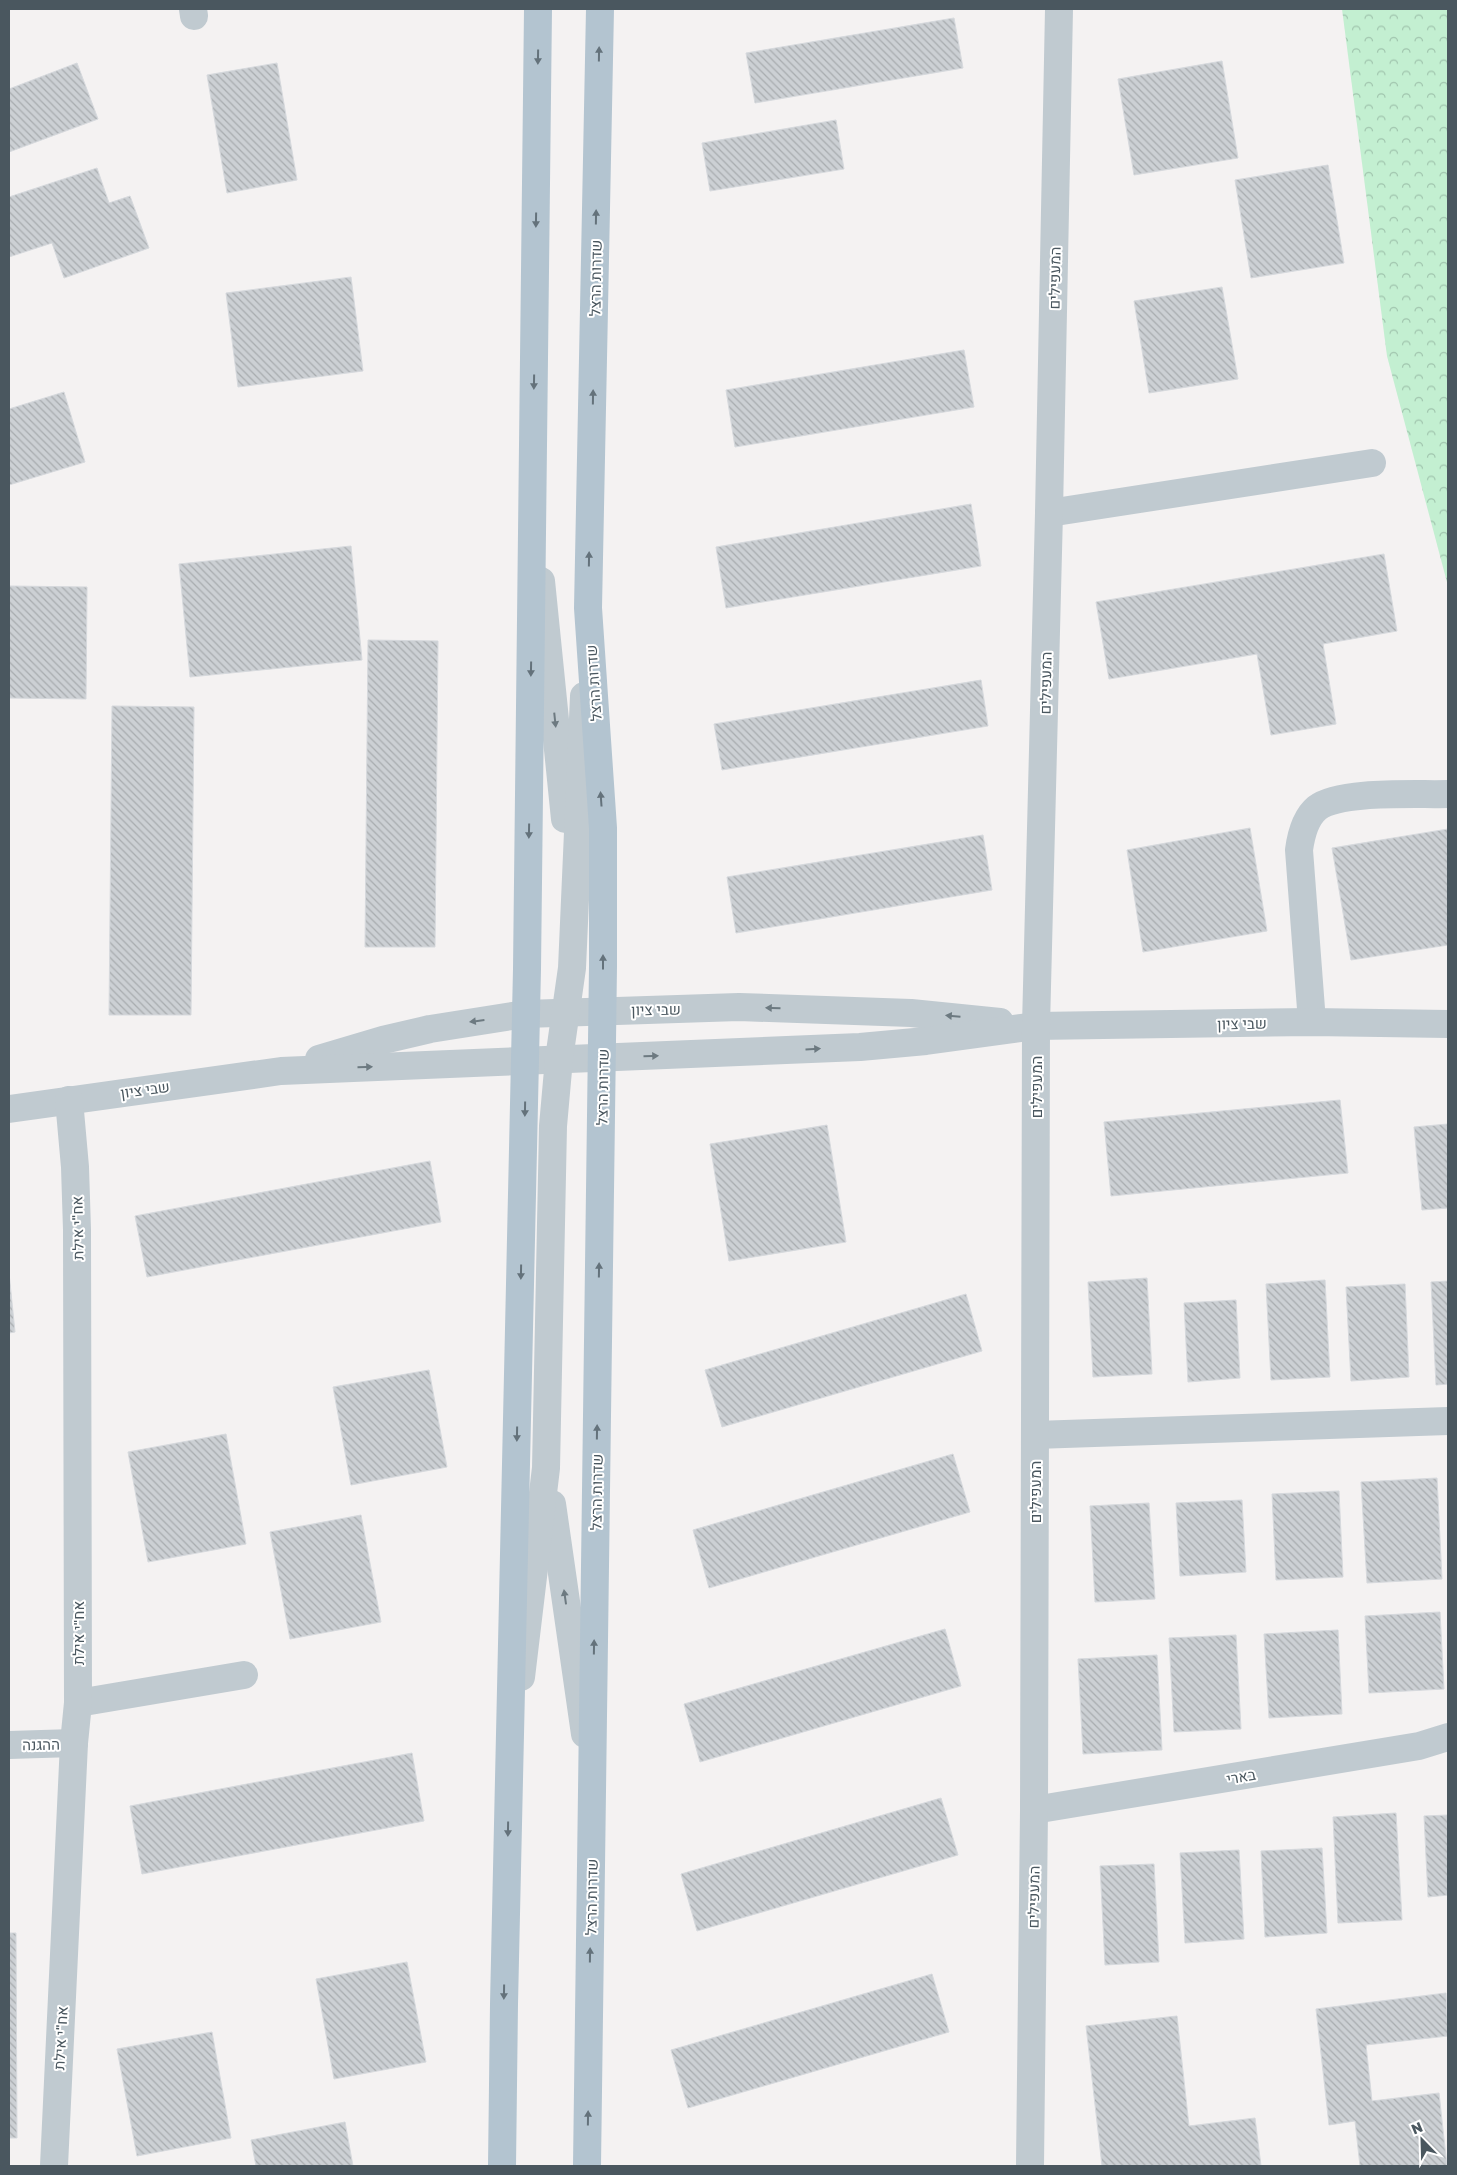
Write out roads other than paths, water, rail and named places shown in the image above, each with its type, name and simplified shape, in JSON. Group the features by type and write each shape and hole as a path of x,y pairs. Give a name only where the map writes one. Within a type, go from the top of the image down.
{"main road":[{"path":"502,2166 525,1060 538,9"},
{"name":"שדרות הרצל","path":"587,2166 603,1011 603,828 588,608 600,9"}],"street":[{"name":"המעפילים","path":"1030,2166 1034,1810 1036,1026 1059,9"},
{"path":"1049,513 1372,462"},
{"path":"533,497 574,916"},
{"path":"509,1781 546,1468 553,1126 559,1059 572,968 588,608"},
{"path":"1312,1022 1299,855 1300,841 1306,823 1317,808 1334,800 1359,797 1448,794"},
{"name":"שבי ציון","path":"282,1070 420,1031 464,1022 525,1014 739,1007 901,1012 1036,1026"},
{"name":"שבי ציון","path":"9,1108 282,1070 525,1060 602,1059 860,1047 926,1041 1036,1026 1312,1022 1448,1024"},
{"name":"אח\"י אילת","path":"54,2166 74,1743 78,1703 77,1230 75,1167 69,1100"},
{"path":"1035,1435 1448,1421"},
{"path":"546,1468 592,1784"},
{"path":"78,1703 244,1675"},
{"name":"בארי","path":"1034,1810 1419,1746 1448,1738"},
{"name":"ההגנה","path":"9,1745 74,1743"}]}
